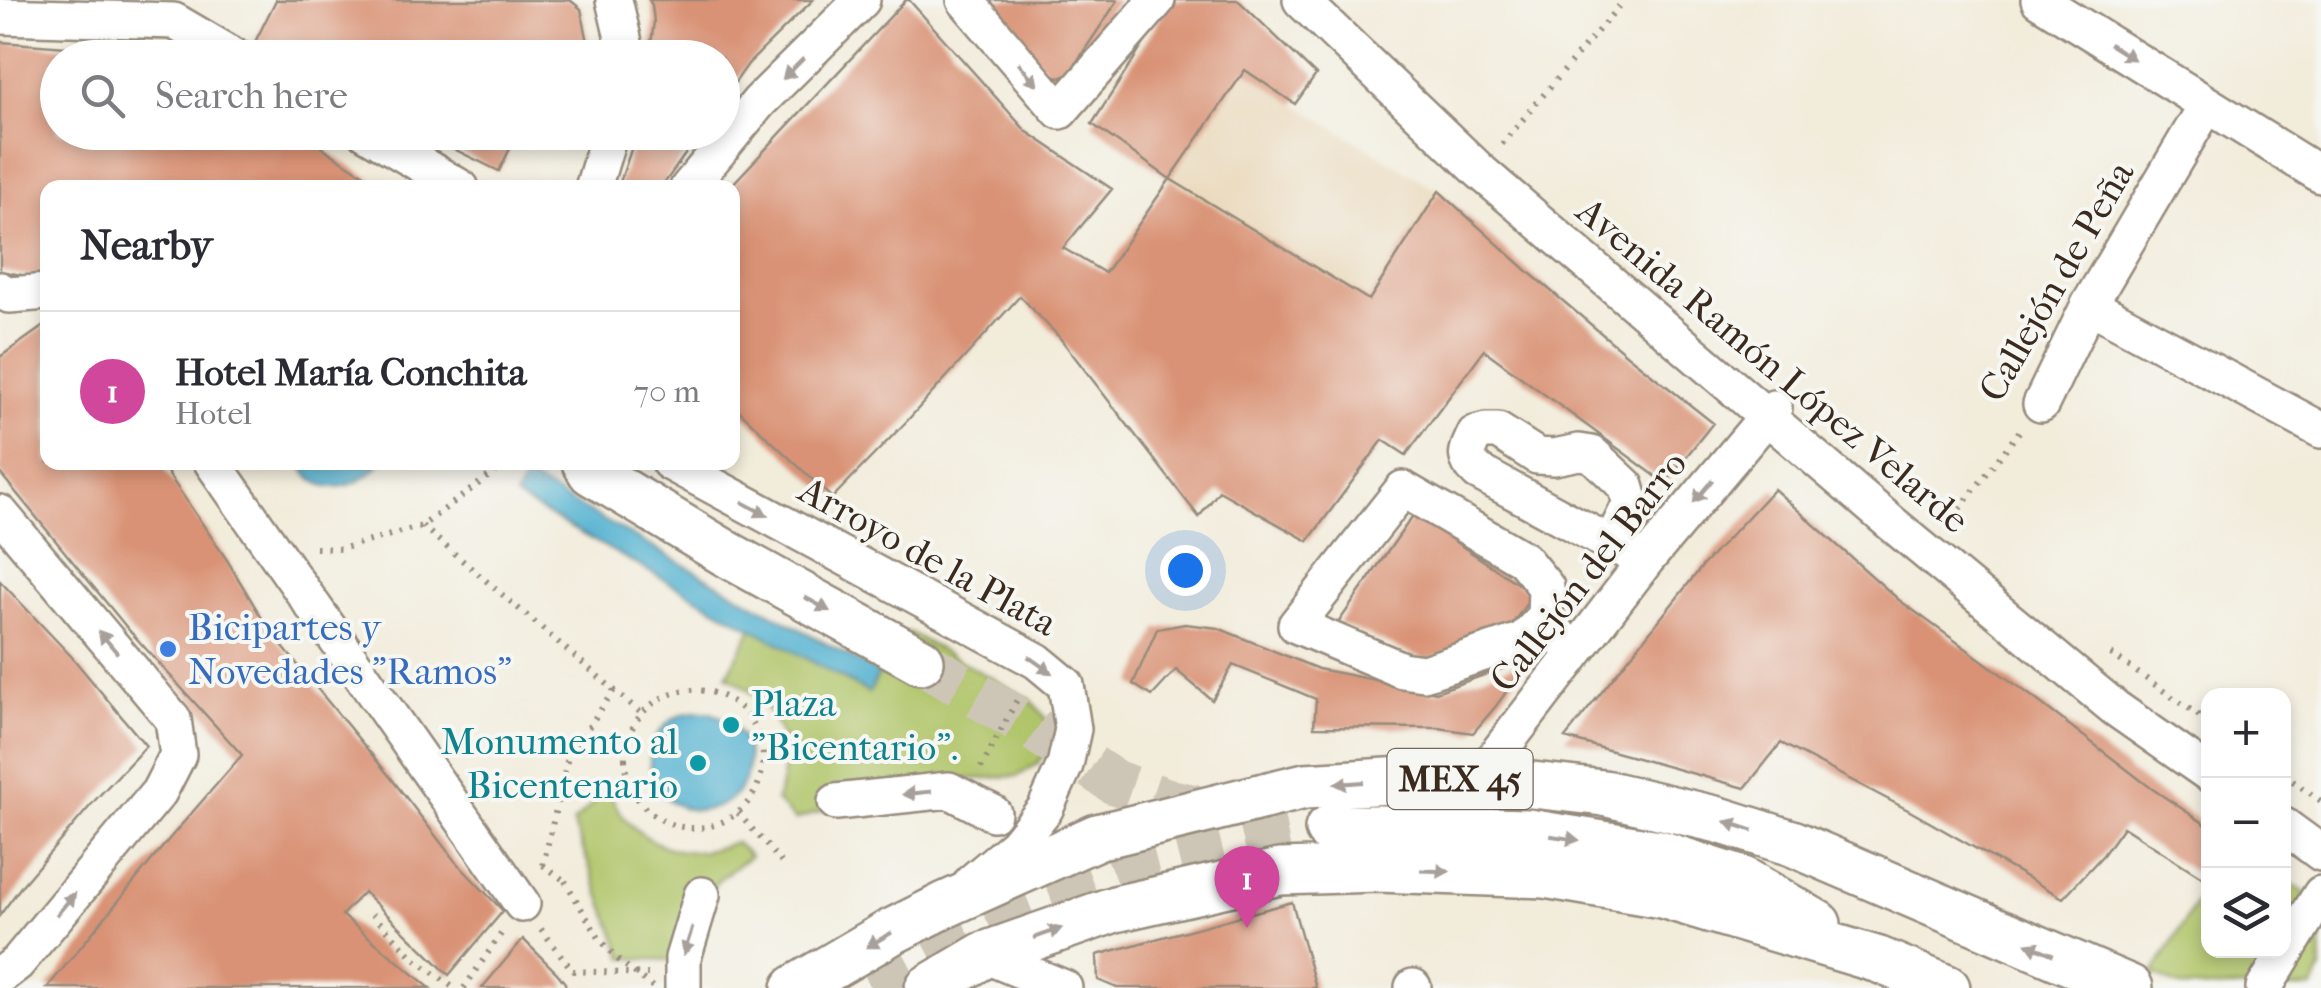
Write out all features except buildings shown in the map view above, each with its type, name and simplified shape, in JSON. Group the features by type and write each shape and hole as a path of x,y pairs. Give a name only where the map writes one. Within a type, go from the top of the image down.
{"main road":[{"path":"590,470 727,554 921,660"},
{"name":"MEX 45","path":"795,988 889,933 1097,837 1306,786 1478,779 1604,793 1719,820 1792,844 2130,988"},
{"path":"1328,829 1528,832 1659,853 1743,880 1879,960"},
{"path":"928,988 984,955 1115,909 1280,872 1378,868 1545,875 1662,896 1879,960 1946,988"}],"street":[{"path":"614,0 623,40"},
{"path":"740,125 862,0"},
{"path":"964,0 1060,111 1157,0"},
{"name":"Avenida Ramón López Velarde","path":"1300,0 1481,172 2048,637 2201,750"},
{"name":"Avenida Ramón López Velarde","path":"1318,0 1488,161 1945,568 2116,708 2201,768"},
{"path":"2039,0 2321,175"},
{"path":"0,16 174,21 206,40"},
{"name":"Callejón de Peña","path":"2041,404 2089,304 2207,105"},
{"path":"397,150 448,180"},
{"path":"595,180 605,150"},
{"path":"695,180 719,150"},
{"path":"3,296 40,293"},
{"path":"2089,304 2321,430"},
{"name":"Callejón del Barro","path":"1478,779 1646,560 1770,412"},
{"path":"218,470 522,904"},
{"name":"Arroyo de la Plata","path":"684,470 1037,661 1066,685 1073,729 1065,765 1044,808 1016,845 945,905"},
{"path":"1546,616 1523,640 1424,673 1402,670 1296,625 1403,489 1523,559 1546,587 1546,616 1573,654"},
{"path":"0,512 173,719 178,755 158,792 17,963 0,976"},
{"path":"1611,544 1646,560"},
{"path":"836,802 949,790 994,813"},
{"path":"2291,809 2321,829"},
{"path":"2291,831 2321,853"},
{"path":"2264,988 2321,894"},
{"path":"673,984 702,896"},
{"path":"984,955 1064,988"}],"path":[{"path":"1488,161 1624,0"},
{"name":"Callejón de Peña","path":"1934,541 2041,404"},
{"path":"270,546 341,549 422,526 493,470"},
{"path":"422,526 641,713"},
{"path":"543,865 568,757 614,690"},
{"path":"696,690 719,695 739,707 755,726 762,748 762,772 754,794 738,813 717,824 697,828 675,826 640,803 625,764 626,743 641,713 672,694 696,690"},
{"path":"980,771 1020,694"},
{"path":"2288,778 2321,801"},
{"path":"738,813 783,864"},
{"path":"565,881 599,938 617,959 673,984"},
{"path":"464,988 522,904 573,971 673,984"},
{"path":"372,914 416,961 454,988"}],"shaded area":[{"path":"1245,70 1439,191 1369,300 1170,179"}],"green space":[{"path":"752,628 869,693 879,673 906,681 912,679 908,632 1031,700 1046,719 1045,752 1038,763 1018,776 944,781 880,791 795,820 776,801 784,762 779,728 759,700 727,676"},
{"path":"608,789 633,827 659,844 704,851 735,842 750,856 718,880 671,960 624,958 573,823"},
{"path":"2291,883 2321,905 2321,970 2313,988 2183,988 2153,974 2201,894 2201,958 2291,958"}],"water":[{"path":"304,470 373,470 338,487 316,482"},
{"path":"526,477 879,673 869,693 515,497"},
{"path":"699,712 726,720 740,734 748,761 740,788 726,802 699,810 672,802 658,788 650,761 658,734 672,720"}],"tunnel":[{"path":"921,661 1114,782 1172,802 1219,812"},
{"path":"871,988 992,924 1130,870 1307,826"}],"place":[{"name":"Bicipartes y Novedades \"Ramos\"","path":"168,649"},
{"name":"Plaza \"Bicentario\".","path":"731,725"},
{"name":"Monumento al Bicentenario","path":"698,763"},
{"name":"Hotel María Conchita","path":"1247,928"}]}
